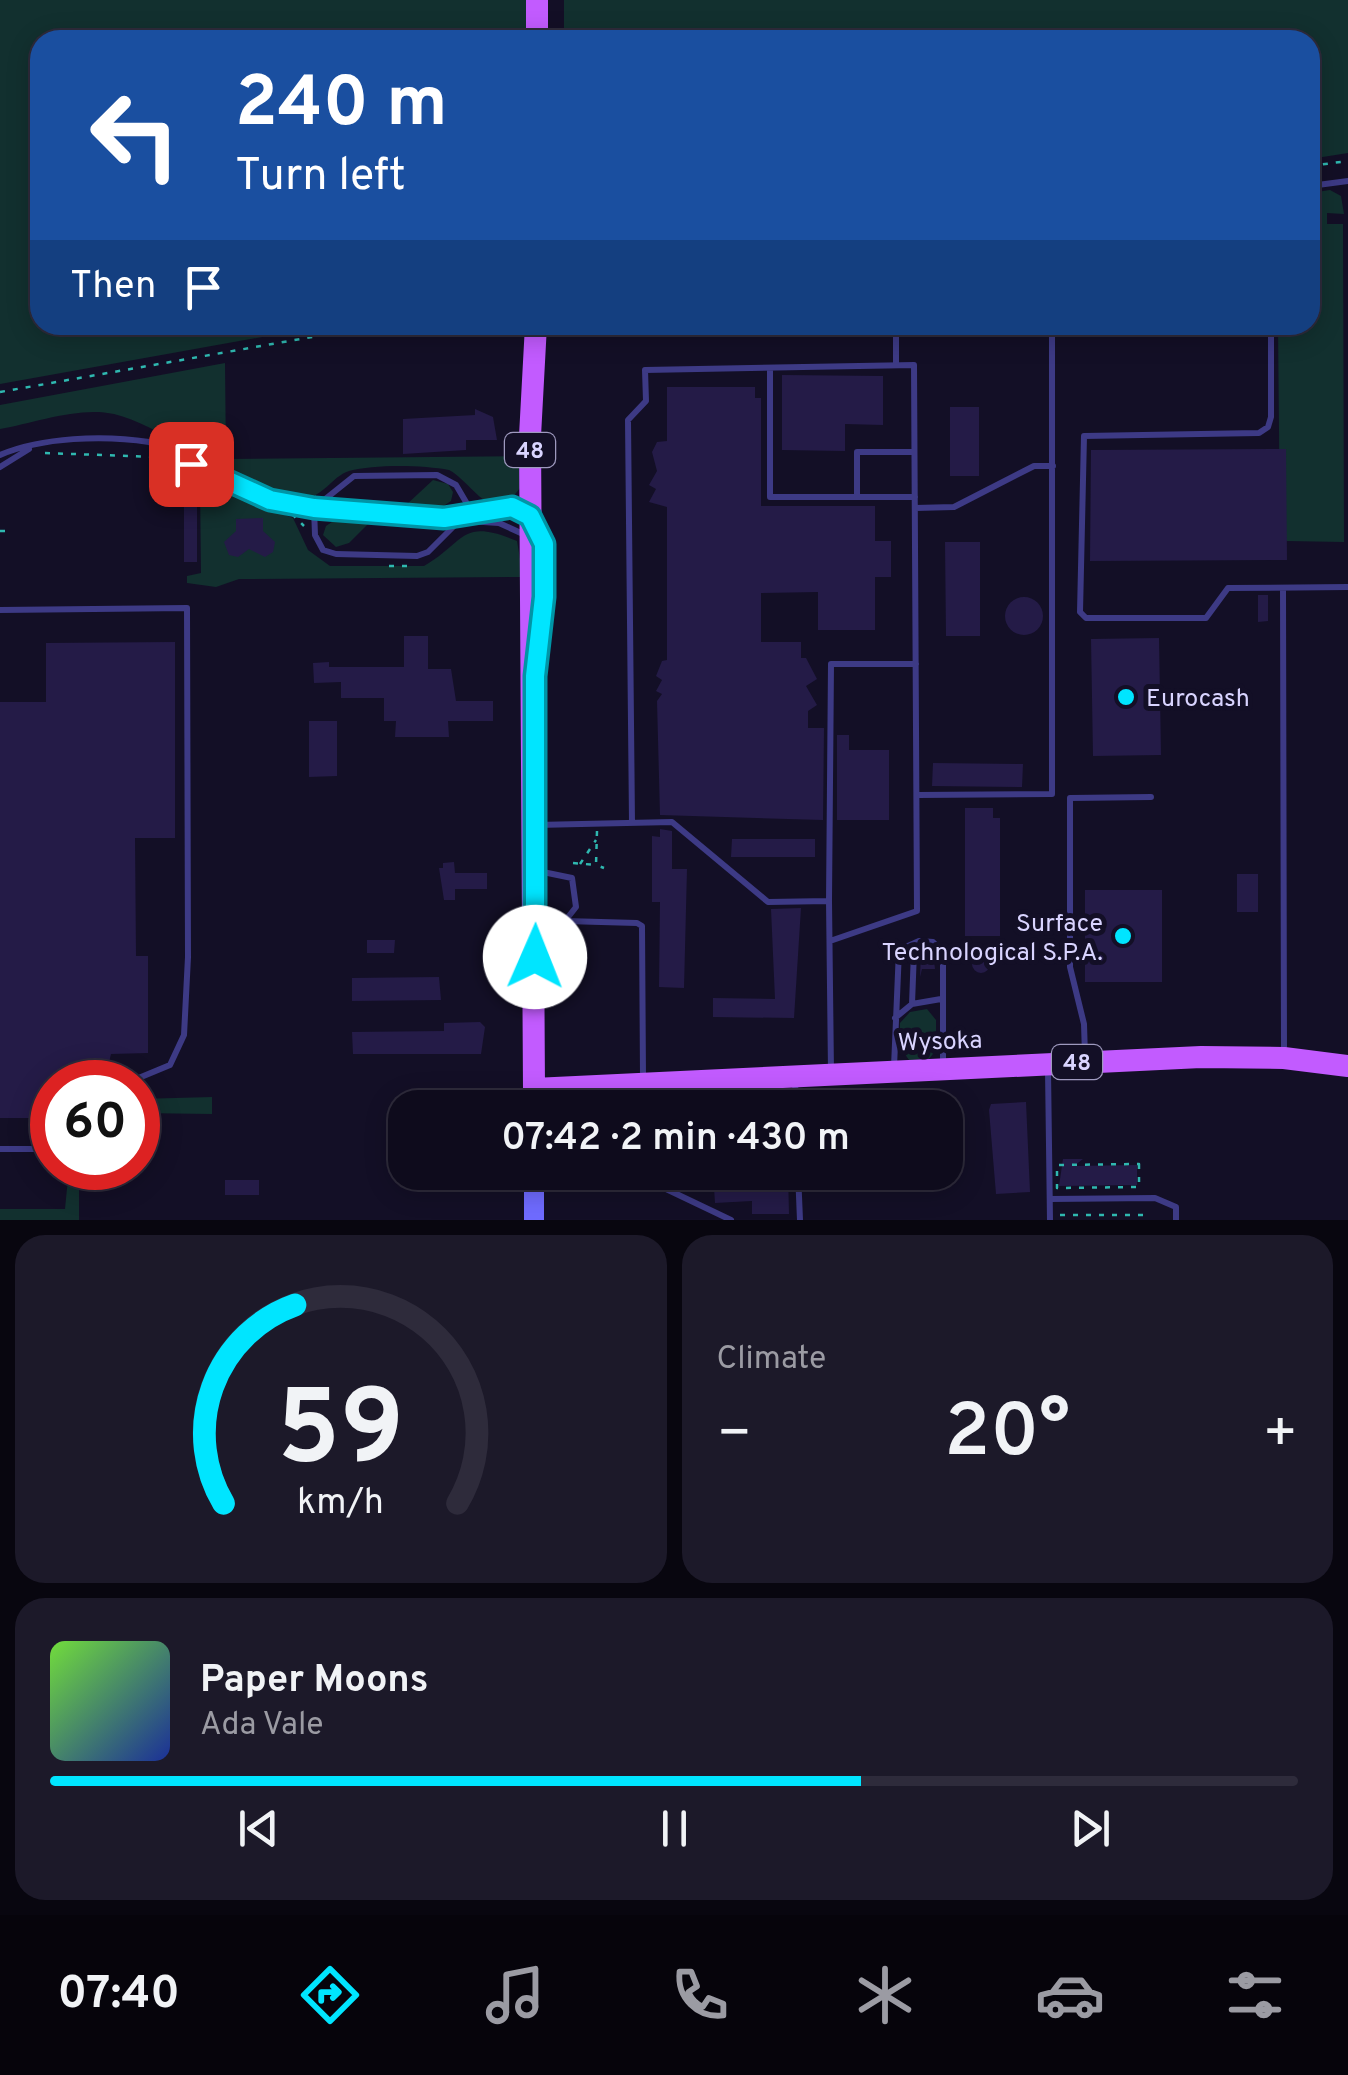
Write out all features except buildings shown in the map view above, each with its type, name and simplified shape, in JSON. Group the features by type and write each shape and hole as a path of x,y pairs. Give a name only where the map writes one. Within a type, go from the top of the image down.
{"main road":[{"path":"537,0 537,30"},
{"name":"48","path":"534,1090 536,336"},
{"name":"48","path":"537,489 518,516 537,549"},
{"name":"Wysoka","path":"585,1090 643,1081 1048,1063 1284,1058 1348,1066"},
{"path":"534,1190 534,1220"}],"lane":[{"path":"1320,185 1348,181"},
{"path":"896,335 896,366"},
{"path":"918,796 1052,794 1052,335"},
{"path":"1271,335 1271,417 1268,427 1260,433 1084,436 1080,612 1091,618 1206,618 1228,588 1348,587"},
{"path":"632,823 628,420 646,400 645,370 914,365 917,911 830,941"},
{"path":"770,368 770,497 915,497"},
{"path":"0,455 38,443 149,442 270,500 314,508 460,520 518,516"},
{"path":"0,467 38,443"},
{"path":"858,497 857,452 914,452"},
{"path":"915,508 954,508 1034,466 1053,466"},
{"path":"314,508 354,476 437,476 456,485 473,514"},
{"path":"314,508 315,535 323,550 336,554 417,556 428,552 460,520"},
{"path":"444,518 473,514 518,516"},
{"path":"1283,588 1284,1058"},
{"path":"0,610 188,608 188,957 184,1035 170,1065 160,1069"},
{"path":"831,1073 831,664 916,664"},
{"path":"1085,1062 1084,1024 1070,967 1070,798 1151,797"},
{"path":"535,825 672,822 768,902 829,901"},
{"path":"536,871 572,878 576,908 565,921"},
{"path":"535,929 565,921 637,922 642,926 643,1081"},
{"path":"912,1004 914,951 919,941"},
{"path":"894,1070 900,950 919,941 933,942 943,952 944,1068"},
{"path":"894,1018 912,1004 941,999"},
{"path":"1048,1063 1050,1220"},
{"path":"794,1074 795,1090"},
{"path":"678,1079 678,1090"},
{"path":"0,1149 30,1149"},
{"path":"668,1190 731,1220"},
{"path":"799,1190 800,1220"},
{"path":"1050,1199 1155,1198 1176,1207 1176,1220"}],"path":[{"path":"1320,164 1348,160"},
{"path":"0,392 323,335"},
{"path":"34,455 147,454 248,502"},
{"path":"287,512 304,528"},
{"path":"0,531 10,531"},
{"path":"374,565 417,566"},
{"path":"596,824 596,864"},
{"path":"580,864 596,839"},
{"path":"573,863 604,868"},
{"path":"1139,1164 1139,1186 1057,1188 1056,1165 1139,1164"},
{"path":"1058,1220 1058,1215 1144,1215"}],"green space":[{"path":"0,0 527,0 526,30 30,30 30,335 273,335 0,384"},
{"path":"564,0 1348,0 1348,153 1320,157 1320,30 564,30"},
{"path":"1330,190 1341,196 1344,214 1327,213 1327,224 1343,224 1344,542 1287,541 1280,536 1278,335 1320,335 1320,192"},
{"path":"225,363 226,459 523,456 522,485 511,498 492,504 449,470 385,466 349,471 317,494 304,498 256,487 160,433 114,414 72,414 0,429 0,405"},
{"path":"433,480 448,484 453,492 451,501 442,507 405,506"},
{"path":"200,482 293,518 308,550 330,566 424,566 465,536 484,531 517,541 523,577 239,579 216,587 187,583 187,576 201,573"},
{"path":"335,520 369,523 349,543 336,547 323,535 326,526"},
{"path":"927,1009 936,1020 936,1050 929,1059 909,1060 900,1047 900,1023 910,1012"},
{"path":"212,1097 212,1114 160,1113 160,1098"},
{"path":"67,1190 79,1190 79,1220 0,1220 0,1209 65,1209"}],"place":[{"name":"Eurocash","path":"1126,697"},
{"name":"Surface Technological S.P.A.","path":"1123,936"}],"route":[{"path":"191,464 270,500 314,508 444,518 512,507 530,516 544,544 544,597 535,676 535,957"}]}
